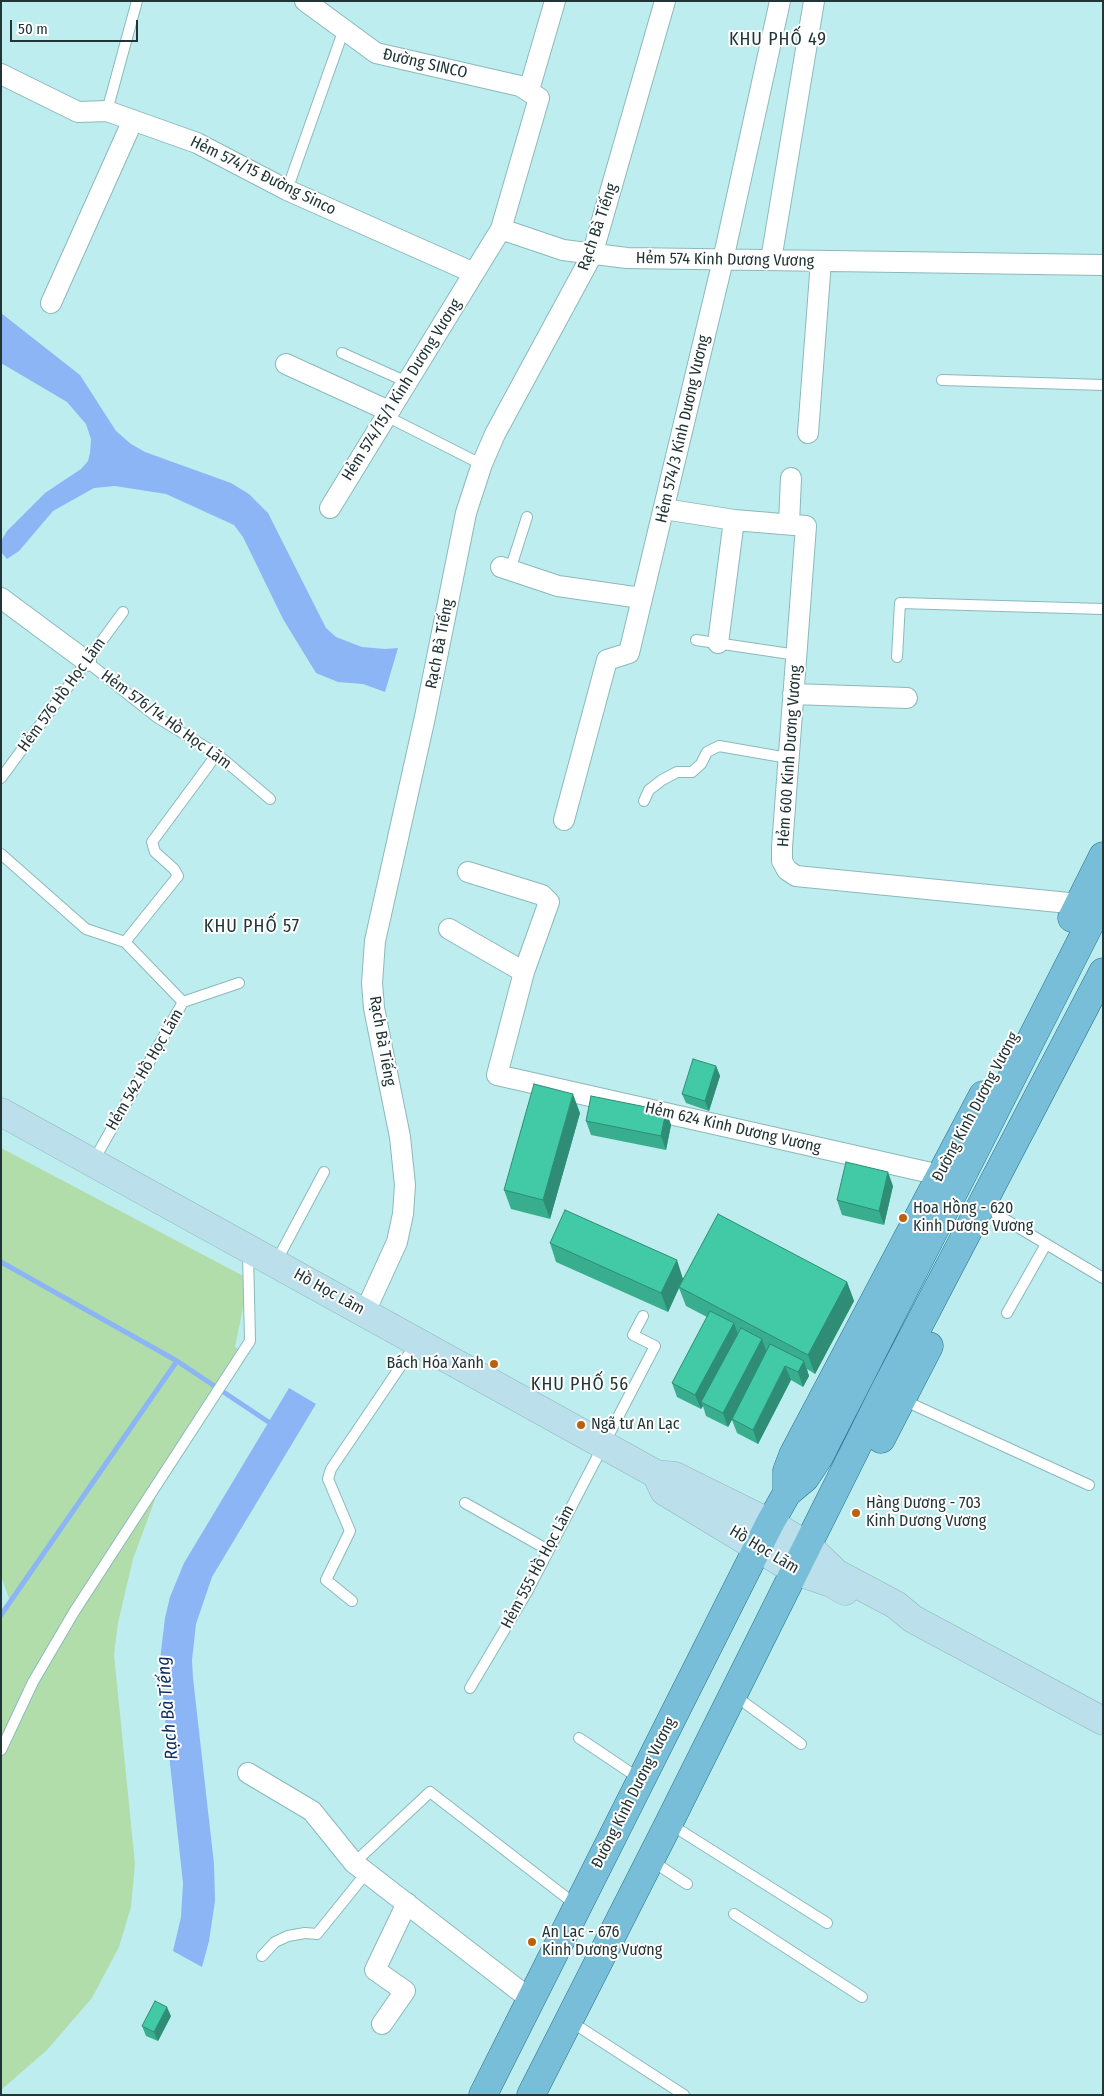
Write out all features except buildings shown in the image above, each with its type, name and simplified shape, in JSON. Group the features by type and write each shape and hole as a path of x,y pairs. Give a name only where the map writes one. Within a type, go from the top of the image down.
{"main road":[{"name":"Đường Kinh Dương Vương","path":"483,2095 576,1906 770,1523 787,1493 805,1478 813,1468 907,1260 1091,901 1102,860"},
{"path":"531,2095 885,1390 1103,972"},
{"path":"826,1510 846,1497 854,1488 902,1399 1103,1009"},
{"name":"Hồ Học Lãm","path":"1,1112 276,1262 656,1474 675,1476 770,1523 808,1546 836,1573 896,1605 912,1619 1101,1716"},
{"name":"Hồ Học Lãm","path":"656,1474 664,1490 796,1570 830,1583 899,1618 912,1619"}],"street":[{"name":"Đường SINCO","path":"306,1 376,54 529,90"},
{"name":"Rạch Bà Tiếng","path":"360,1309 387,1239 395,1199 390,1138 364,1009 362,983 364,940 415,715 450,537 473,460 500,401 587,254 655,1"},
{"name":"Rạch Bà Tiếng","path":"360,1309 396,1242 403,1214 405,1184 400,1137 374,1008 373,962 378,921 416,760 460,539 473,488 495,434 587,254 665,1"},
{"name":"Hẻm 574/3 Kinh Dương Vương","path":"564,820 607,660 629,652 723,260 780,1"},
{"path":"771,260 814,1"},
{"path":"474,273 501,229 539,98 529,90 553,2"},
{"name":"Hẻm 574/15 Đường Sinco","path":"1,74 78,112 108,111 197,143 287,190 474,273"},
{"path":"51,303 133,120"},
{"name":"Hẻm 574 Kinh Dương Vương","path":"501,229 544,245 587,254 627,258 1103,265"},
{"path":"808,433 821,261"},
{"name":"Hẻm 574/15/1 Kinh Dương Vương","path":"330,508 474,273"},
{"path":"286,364 388,414"},
{"name":"Hẻm 600 Kinh Dương Vương","path":"791,478 797,525 797,656 782,860 787,870 796,876 1091,901"},
{"path":"664,509 734,520 797,525"},
{"path":"718,643 734,520"},
{"path":"505,568 558,586 641,598"},
{"path":"1,598 86,661"},
{"path":"793,694 907,698"},
{"path":"448,929 524,972 548,900 542,894 468,872"},
{"name":"Hẻm 624 Kinh Dương Vương","path":"524,972 497,1075 951,1177"},
{"path":"248,1773 312,1811 360,1867 530,1999"},
{"path":"382,2024 405,1991 375,1970 407,1903"}],"lane":[{"path":"108,111 137,1"},
{"path":"287,190 344,29"},
{"path":"342,353 407,382"},
{"path":"942,380 1103,385"},
{"path":"388,414 473,460"},
{"path":"505,568 527,517"},
{"path":"897,658 900,603 1103,609"},
{"name":"Hẻm 576 Hồ Học Lãm","path":"1,778 123,612"},
{"path":"696,640 797,656"},
{"name":"Hẻm 576/14 Hồ Học Lãm","path":"86,661 158,718 218,754 270,799"},
{"path":"644,801 649,790 662,780 677,772 692,772 701,764 707,752 718,746 788,758"},
{"path":"125,942 178,876 174,869 154,852 152,842 218,754"},
{"path":"1,854 86,929 125,942 183,1002"},
{"name":"Hẻm 542 Hồ Học Lãm","path":"92,1163 183,1002 239,982"},
{"path":"276,1262 324,1172"},
{"path":"996,1214 1045,1246 1103,1278"},
{"path":"1007,1313 1045,1246"},
{"path":"1,1750 33,1682 74,1612 250,1341 248,1247"},
{"name":"Hẻm 555 Hồ Học Lãm","path":"470,1688 527,1592 654,1346 633,1335 643,1316"},
{"path":"352,1601 326,1580 350,1531 328,1479 331,1470 418,1341"},
{"path":"902,1399 1088,1485"},
{"path":"465,1503 548,1550"},
{"path":"733,1694 801,1744"},
{"path":"579,1738 641,1779"},
{"path":"262,1956 275,1942 288,1936 305,1933 317,1934 360,1867 430,1792 576,1906"},
{"path":"669,1823 827,1923"},
{"path":"650,1860 687,1884"},
{"path":"734,1914 862,1997"},
{"path":"569,2020 684,2095"}],"green space":[{"path":"1,1148 249,1279 235,1347 246,1354 157,1494 133,1559 118,1623 114,1654 135,1864 131,1907 119,1947 92,1998 47,2050 1,2090 1,1614 10,1601 1,1576"}],"water":[{"path":"1,313 80,375 116,431 131,444 145,452 231,483 249,494 268,513 326,628 336,637 362,647 398,648 385,692 363,684 338,682 316,673 283,619 243,537 234,525 166,494 115,486 94,488 53,511 19,551 7,559 1,552 1,541 7,531 45,493 81,469 88,461 91,439 86,424 67,402 1,363"},
{"name":"Rạch Bà Tiếng","path":"289,1388 316,1404 212,1577 196,1624 192,1660 193,1678 214,1864 215,1901 209,1941 202,1967 173,1951 181,1917 183,1883 161,1681 160,1660 165,1618 170,1597 184,1563"}],"waterway":[{"path":"1,1262 177,1361 273,1425"},
{"path":"1,1615 177,1361"}],"place":[{"name":"Hoa Hồng - 620 Kinh Dương Vương","path":"903,1218"},
{"name":"Bách Hóa Xanh","path":"494,1364"},
{"name":"Ngã tư An Lạc","path":"581,1425"},
{"name":"Hàng Dương - 703 Kinh Dương Vương","path":"856,1513"},
{"name":"An Lạc - 676 Kinh Dương Vương","path":"532,1942"}],"district":[{"name":"KHU PHỐ 49","path":"778,40"},
{"name":"KHU PHỐ 57","path":"252,927"},
{"name":"KHU PHỐ 56","path":"580,1385"}]}
